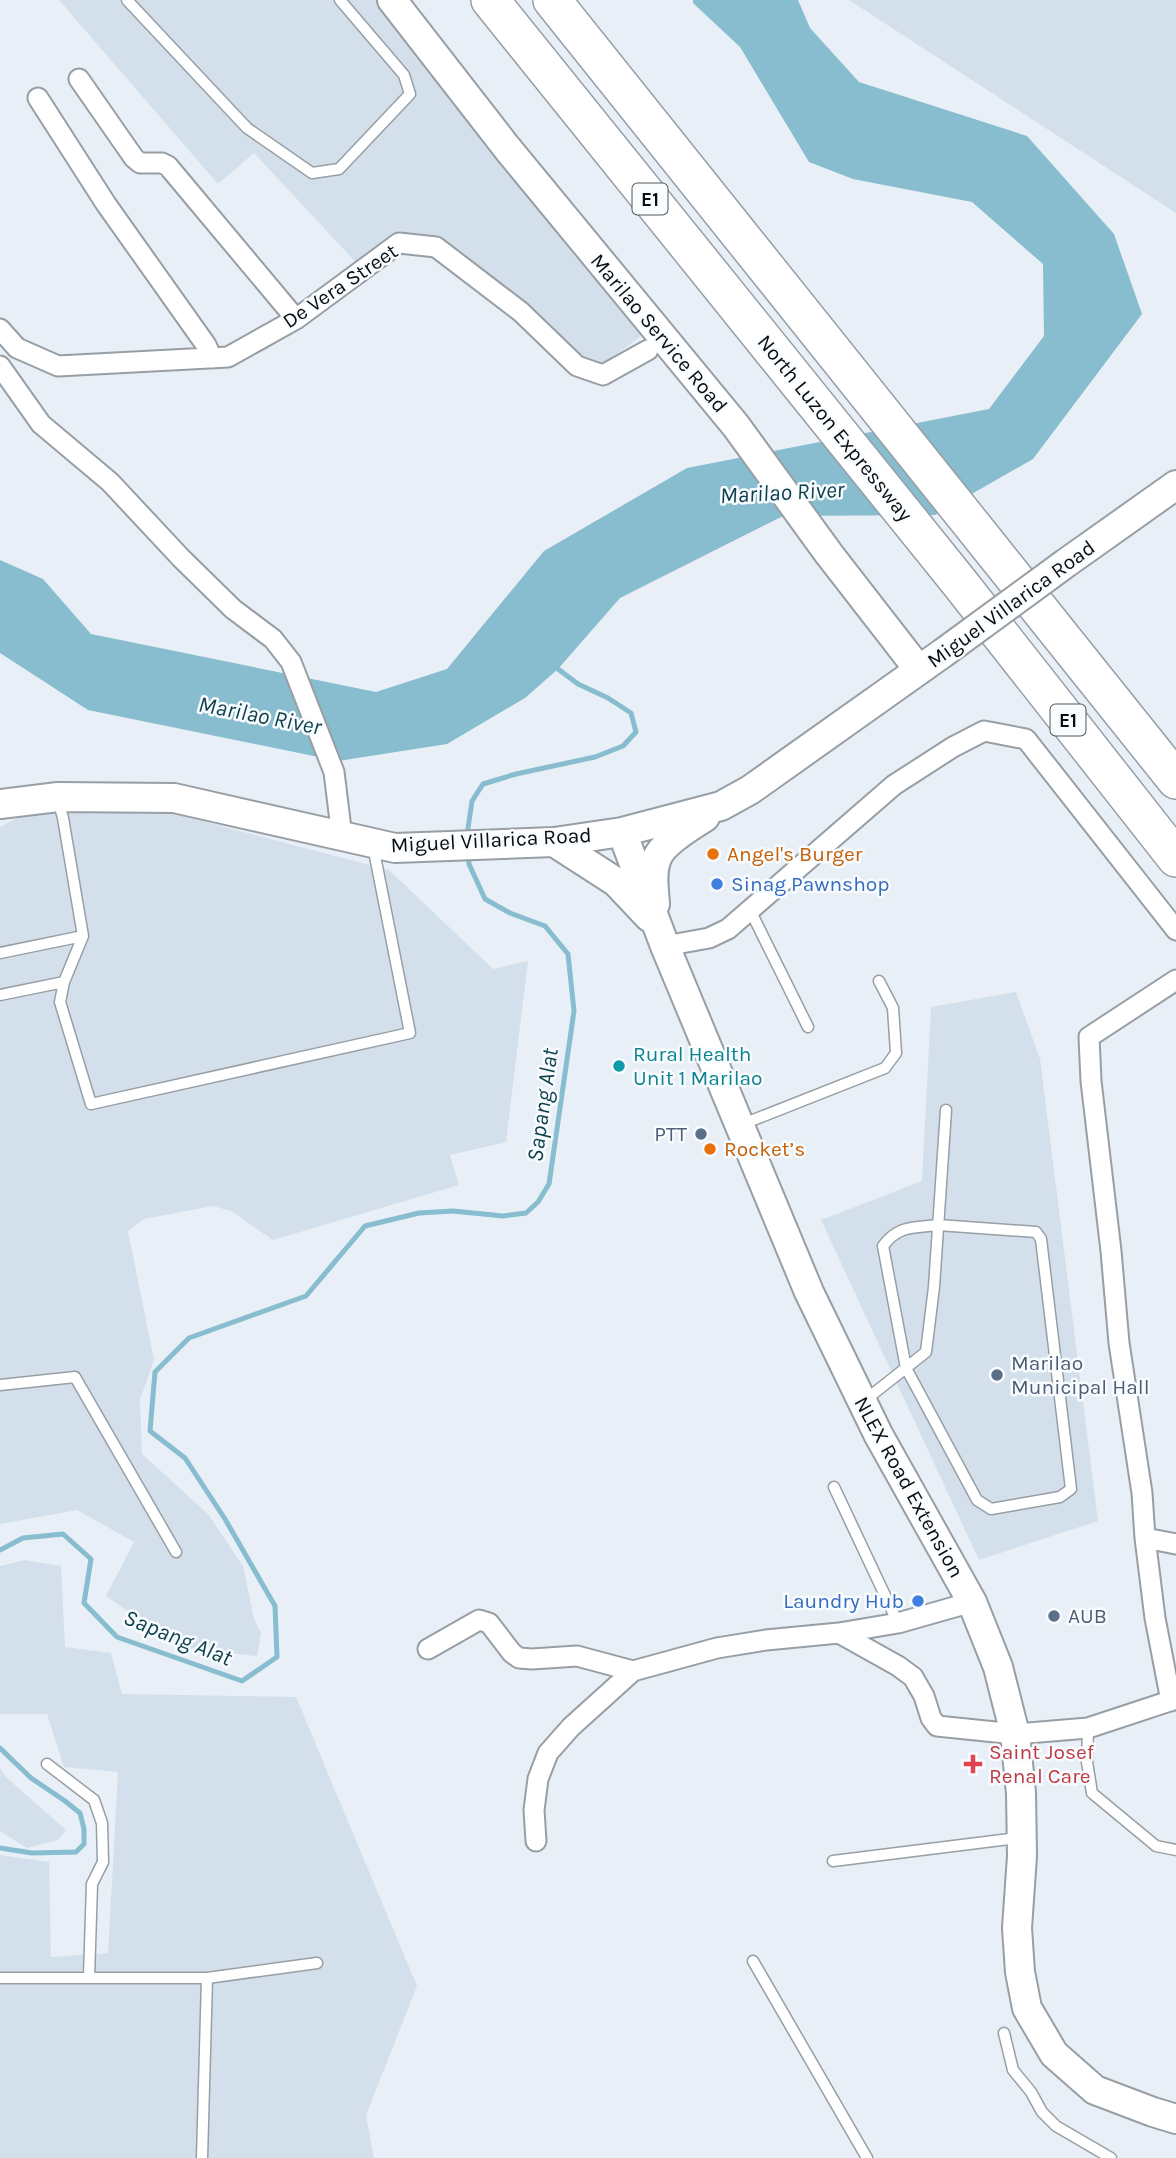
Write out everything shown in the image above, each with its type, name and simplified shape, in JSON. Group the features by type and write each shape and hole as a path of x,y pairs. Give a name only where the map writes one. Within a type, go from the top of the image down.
{"highway":[{"name":"North Luzon Expressway","path":"490,0 959,582 1176,858"},
{"name":"E1","path":"552,0 1176,780"}],"main road":[{"name":"Marilao Service Road","path":"392,0 507,148 736,426 829,554 919,670"},
{"name":"Miguel Villarica Road","path":"0,804 58,797 174,799 395,848 554,842 622,832 721,806 750,790 1176,485"},
{"path":"661,937 653,883 657,856 680,833 721,806"},
{"name":"NLEX Road Extension","path":"622,832 661,937 809,1292 862,1403 972,1602 998,1667 1015,1734 1021,1793 1022,1838 1017,1928 1020,1972 1027,2008 1054,2054 1095,2090 1168,2113"},
{"path":"554,842 615,883 643,910 661,937"}],"street":[{"path":"79,79 134,158 139,163 162,163 168,166 296,319"},
{"path":"38,98 106,204 206,345 212,358"},
{"name":"De Vera Street","path":"0,329 17,348 58,366 228,358 296,319 400,243 436,247 521,312 577,366 603,375 648,350"},
{"path":"0,366 41,424 110,482 181,558 233,609 273,639 291,662 334,772 342,836"},
{"path":"661,937 709,937 727,929 894,785 953,747 985,731 1026,739 1176,930"},
{"path":"839,1633 913,1677 937,1726 1015,1734 1088,1728 1173,1700 1155,1618 1145,1538 1143,1493 1119,1343 1091,1081 1089,1037 1176,980"},
{"path":"1145,1538 1176,1544"},
{"path":"536,1842 534,1810 538,1779 548,1754 571,1727 633,1671 717,1648 898,1623 972,1602"},
{"path":"428,1649 479,1620 489,1623 519,1658 577,1656 633,1671"}],"lane":[{"path":"127,0 247,128 312,173 339,169 410,94 404,75 340,0"},
{"path":"58,797 64,818 83,936 64,982 60,1002 91,1104 410,1033 372,843"},
{"path":"750,909 808,1027"},
{"path":"0,953 83,936"},
{"path":"739,1125 885,1068 895,1053 894,1019 893,1008 879,981"},
{"path":"0,995 64,982"},
{"path":"862,1403 926,1352 934,1287 946,1110"},
{"path":"938,1225 1039,1234 1071,1489 1060,1497 991,1509 977,1500 906,1368 883,1246 890,1236 900,1230 938,1225"},
{"path":"0,1385 75,1377 176,1552"},
{"path":"834,1487 898,1623"},
{"path":"1088,1728 1087,1762 1092,1793 1156,1846 1176,1850"},
{"path":"47,1764 94,1800 102,1823 103,1862 92,1884 89,1977"},
{"path":"833,1861 1022,1838"},
{"path":"753,1961 867,2158"},
{"path":"0,1978 207,1978 317,1963"},
{"path":"202,2158 207,1978"},
{"path":"1004,2033 1013,2070 1031,2092 1042,2112 1056,2126 1111,2158"}],"shaded area":[{"path":"59,0 381,0 641,336 591,374 440,244 405,240 362,269 254,153 218,184"},
{"path":"849,0 1176,0 1176,213"},
{"path":"90,802 148,807 389,870 493,969 528,961 506,1142 450,1155 459,1185 273,1240 231,1211 213,1206 144,1219 128,1231 154,1360 140,1400 142,1454 208,1514 243,1566 254,1619 261,1633 257,1656 181,1647 106,1596 134,1542 77,1510 0,1524 0,827 17,818"},
{"path":"1016,992 1040,1059 1098,1521 979,1560 821,1220 922,1181 931,1007"},
{"path":"25,1560 61,1566 65,1647 111,1653 122,1694 296,1697 417,1986 366,2115 374,2158 0,2158 0,1855 49,1862 51,1957 108,1953 118,1772 64,1767 47,1714 0,1714 0,1566"},
{"path":"0,1768 6,1777 66,1830 58,1840 27,1848 0,1831"}],"water":[{"name":"Marilao River","path":"693,0 798,0 810,28 859,82 1027,136 1114,234 1142,314 1033,459 935,515 783,516 620,598 558,669 525,698 447,744 338,761 88,710 0,653 0,560 43,579 91,634 376,692 447,669 544,551 687,468 989,409 1044,336 1043,264 972,202 853,179 809,162 740,47 693,3"}],"waterway":[{"name":"Sapang Alat","path":"467,835 472,801 483,784 595,757 623,746 636,732 631,713 608,698 578,684 556,665"},
{"name":"Sapang Alat","path":"0,1550 23,1538 63,1534 91,1559 84,1603 117,1637 242,1681 277,1657 275,1606 225,1519 185,1458 150,1431 155,1372 189,1338 306,1296 365,1226 419,1213 453,1211 503,1216 526,1213 538,1202 549,1184 574,1011 568,954 545,926 510,913 485,899 469,864 468,852"},
{"name":"Sapang Alat","path":"0,1748 31,1778 80,1813 84,1829 84,1844 76,1852 32,1853 0,1848"}],"place":[{"name":"Angel's Burger","path":"713,854"},
{"name":"Sinag Pawnshop","path":"717,884"},
{"name":"Rural Health Unit 1 Marilao","path":"619,1066"},
{"name":"PTT","path":"701,1134"},
{"name":"Rocket’s","path":"710,1149"},
{"name":"Marilao Municipal Hall","path":"997,1375"},
{"name":"Laundry Hub","path":"918,1601"},
{"name":"AUB","path":"1054,1616"},
{"name":"Saint Josef Renal Care","path":"973,1764"}]}
